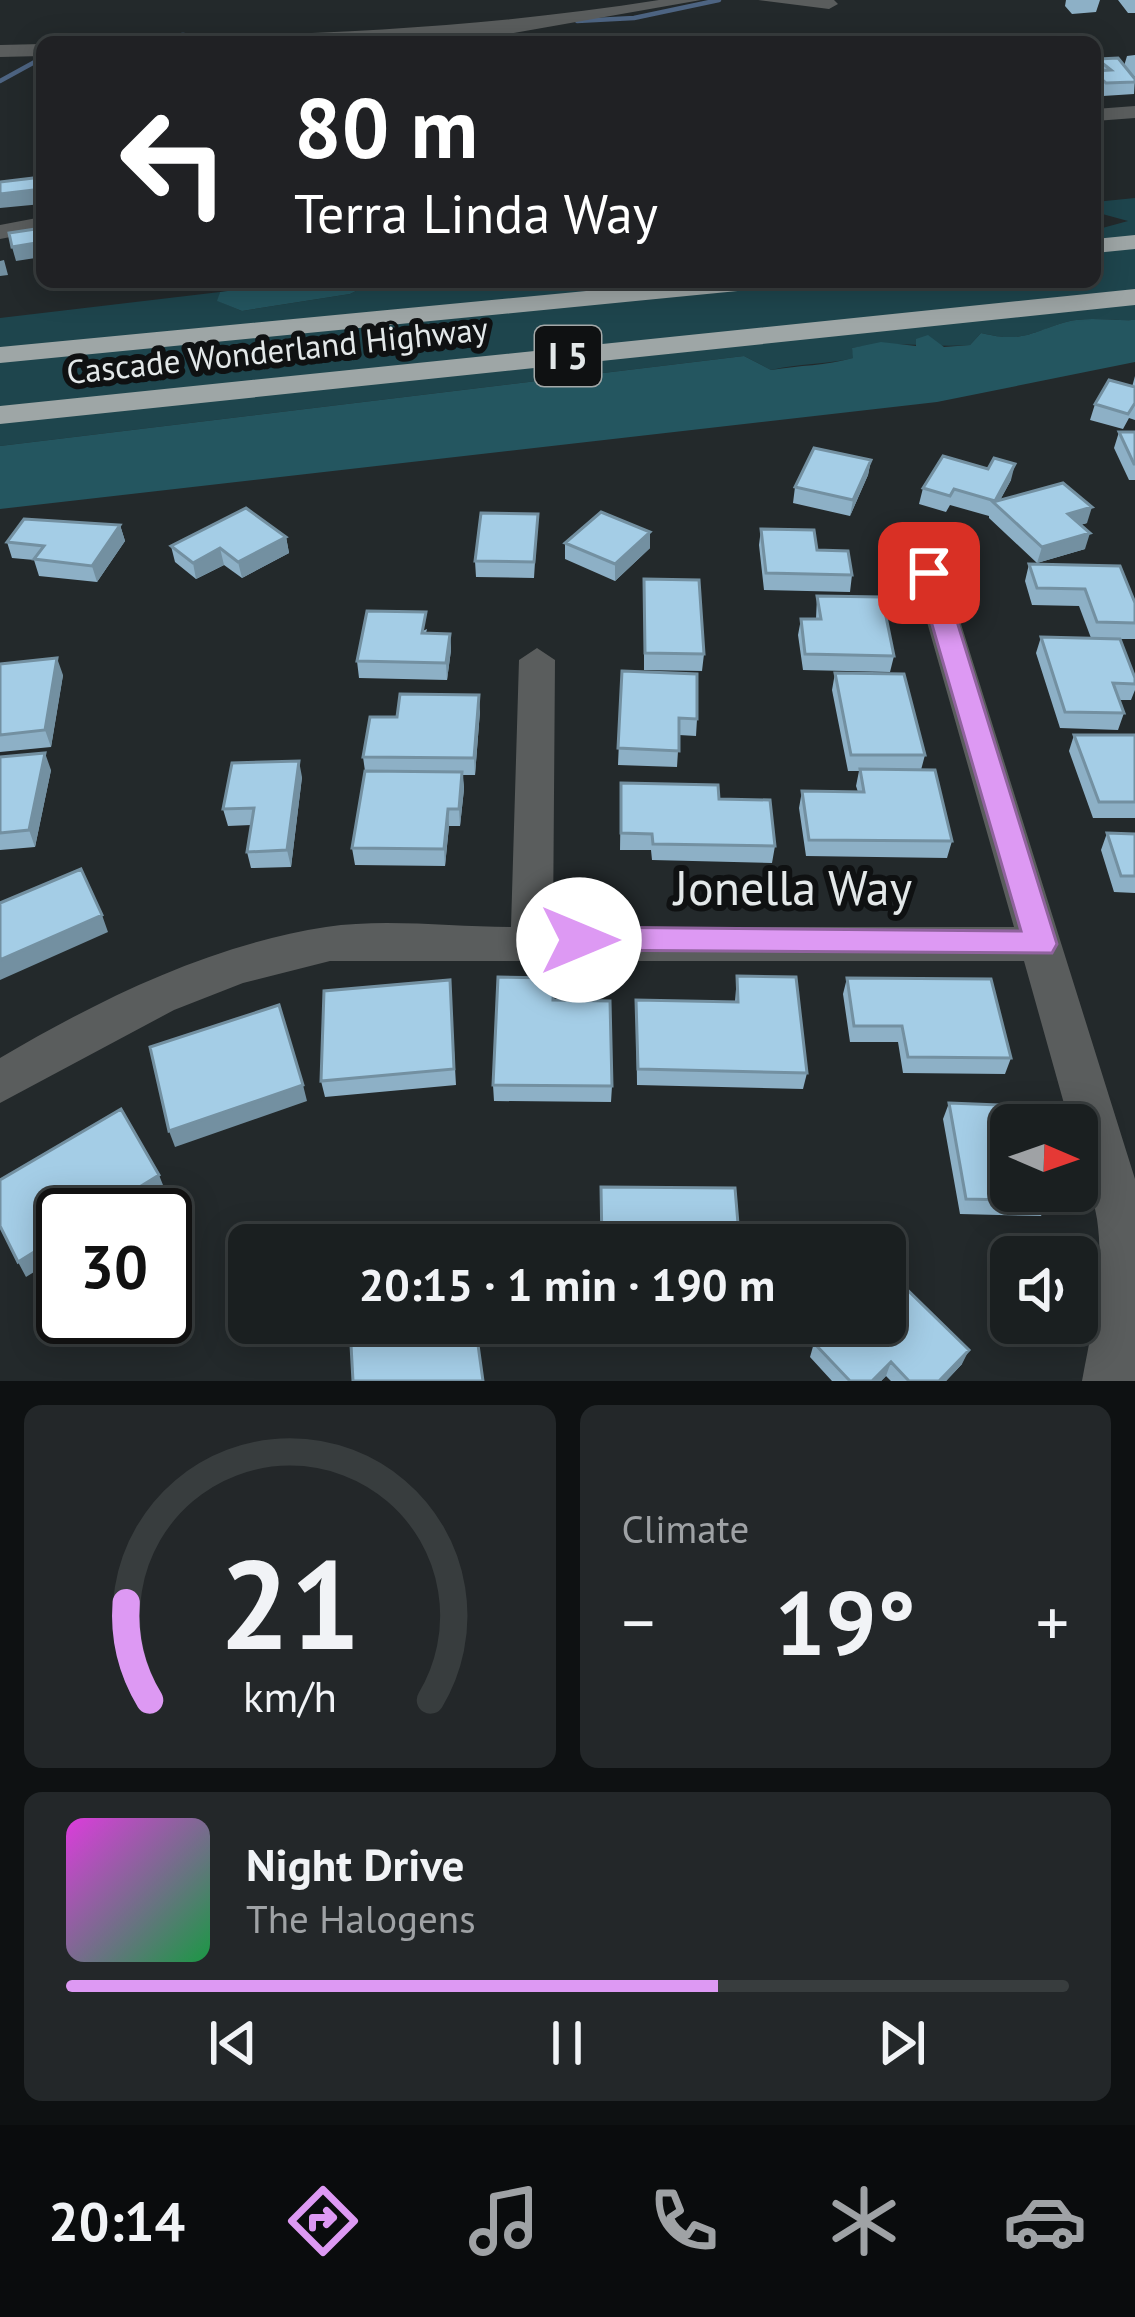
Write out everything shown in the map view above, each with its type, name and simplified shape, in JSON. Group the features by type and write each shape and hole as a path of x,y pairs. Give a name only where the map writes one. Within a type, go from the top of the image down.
{"highway":[{"path":"1101,245 1135,242"},
{"name":"Cascade Wonderland Highway","path":"5,354 695,288"},
{"name":"Cascade Wonderland Highway","path":"0,416 1135,297"}],"street":[{"path":"386,36 508,29 692,0"},
{"path":"767,0 829,4"},
{"path":"0,51 36,50"},
{"path":"1101,115 1135,112"},
{"path":"0,232 36,225"},
{"path":"929,573 1122,1218 1126,1292 1108,1381"},
{"path":"532,940 538,660"},
{"name":"Jonella Way","path":"0,1082 175,986 262,956 356,941 1041,944"}],"shaded area":[{"path":"1135,198 1135,320 1074,320 1016,337 981,333 970,345 866,346 852,348 854,358 771,370 744,356 0,446 0,318 220,292 218,301 242,311 350,294 362,288 1101,288 1101,228 1128,221 1101,214 1101,201"},
{"path":"362,288 350,294 242,311 217,301 220,292"},
{"path":"1074,320 1135,320 1135,362 937,402 0,509 0,446 744,356 771,370 853,358 852,348 881,342 916,346 916,339 928,335 944,347 970,345 981,333 1016,337"}],"building":[{"path":"1118,58 1135,82 1106,83 1101,71 1111,70 1101,59"},
{"path":"36,178 36,190 0,194 0,182"},
{"path":"36,229 36,243 12,247 9,233"},
{"path":"1109,380 1135,387 1135,403 1128,414 1095,404"},
{"path":"1119,432 1135,432 1135,464 1134,464"},
{"path":"814,448 871,460 853,500 795,487"},
{"path":"943,456 988,469 994,458 1015,464 995,501 954,489 950,496 923,488"},
{"path":"1063,483 1092,507 1068,514 1090,533 1042,547 993,502"},
{"path":"246,508 286,537 238,562 220,548 193,563 171,546"},
{"path":"601,512 650,532 615,564 565,543"},
{"path":"481,513 538,514 534,562 475,561"},
{"path":"24,519 120,525 92,566 34,559 44,546 7,542"},
{"path":"761,529 814,530 817,550 848,551 852,575 766,573"},
{"path":"1029,564 1120,566 1135,603 1135,623 1097,622 1085,589 1037,588"},
{"path":"644,579 699,580 704,654 645,653"},
{"path":"817,596 882,597 894,656 805,654 801,619 821,619"},
{"path":"367,611 426,612 422,633 450,634 446,663 357,661"},
{"path":"1041,637 1120,639 1135,678 1135,684 1113,683 1124,713 1065,712"},
{"path":"57,658 45,730 0,735 0,664"},
{"path":"622,671 697,674 697,719 679,718 679,751 618,748"},
{"path":"835,673 904,674 925,755 851,755"},
{"path":"400,694 479,695 474,758 363,757 370,717 397,717"},
{"path":"1074,735 1135,735 1135,802 1099,802"},
{"path":"45,753 29,830 0,833 0,757"},
{"path":"299,761 287,850 247,852 254,808 223,809 232,763"},
{"path":"860,769 935,770 952,841 809,840 802,791 864,792"},
{"path":"365,771 462,772 459,809 448,809 444,849 352,848"},
{"path":"621,783 718,785 719,799 770,800 775,846 653,844 652,834 621,833"},
{"path":"1107,833 1135,834 1135,876 1121,876"},
{"path":"81,869 102,915 0,960 0,903"},
{"path":"737,976 796,977 807,1073 638,1069 636,1000 738,1002"},
{"path":"498,977 554,978 553,1000 610,1001 612,1086 493,1085"},
{"path":"847,978 991,979 1011,1058 908,1057 902,1026 854,1026"},
{"path":"450,980 454,1069 321,1081 324,991"},
{"path":"279,1005 303,1085 169,1131 150,1047"},
{"path":"949,1103 990,1105 990,1200 966,1199"},
{"path":"121,1109 159,1175 138,1188 36,1188 36,1251 18,1262 0,1226 0,1180"},
{"path":"601,1187 735,1188 738,1224 602,1224"},
{"path":"906,1289 969,1350 939,1381 909,1381 891,1362 872,1381 850,1381 815,1344 906,1344"},
{"path":"478,1344 483,1381 353,1381 351,1345"}],"waterway":[{"path":"577,21 634,18 719,0"},
{"path":"173,36 192,36"},
{"path":"0,81 36,61"}],"route":[{"path":"579,940 1041,944 929,573"}]}
